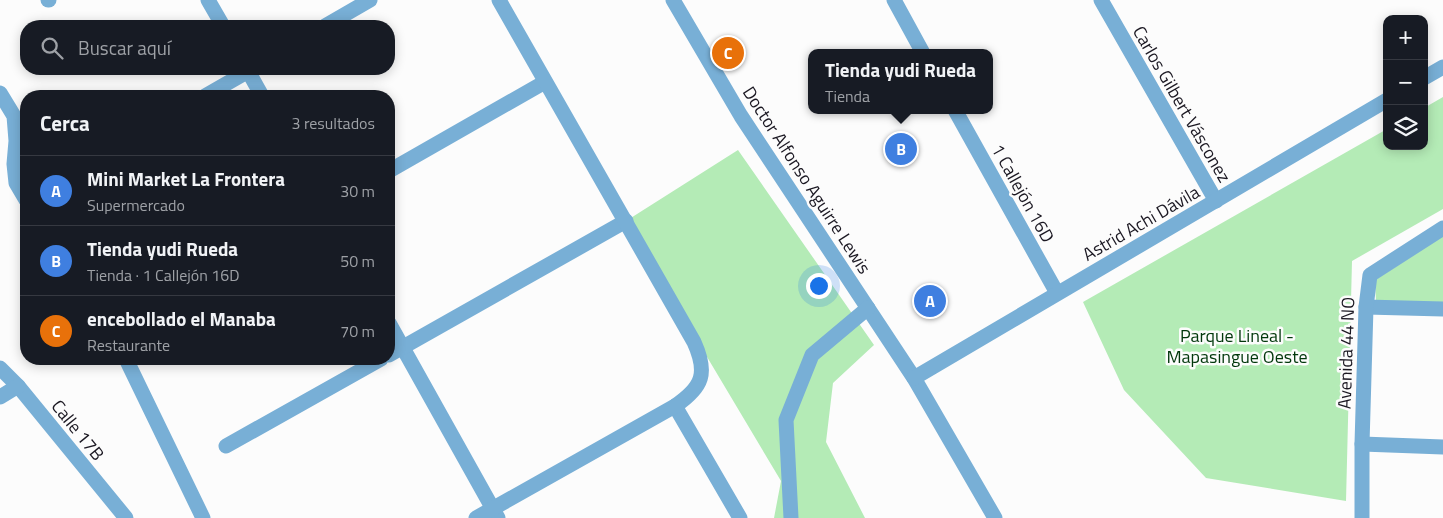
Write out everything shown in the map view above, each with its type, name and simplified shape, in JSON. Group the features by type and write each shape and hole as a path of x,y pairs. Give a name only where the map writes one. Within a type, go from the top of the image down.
{"street":[{"path":"208,0 220,20"},
{"path":"335,20 370,0"},
{"path":"476,518 495,513 675,406 697,387 702,373 702,359 694,342 499,0"},
{"name":"Doctor Alfonso Aguirre Lewis","path":"674,0 741,116 914,378 995,518"},
{"path":"894,0 921,49"},
{"name":"Carlos Gilbert Vásconez","path":"1101,0 1216,200"},
{"path":"1428,76 1443,67"},
{"path":"215,90 241,75"},
{"path":"252,75 259,90"},
{"path":"395,167 545,82"},
{"path":"0,93 14,116 16,142 14,164 16,183 20,190"},
{"name":"Astrid Achi Dávila","path":"914,378 1383,102"},
{"name":"1 Callejón 16D","path":"957,114 1058,293"},
{"path":"495,513 395,351 626,222"},
{"name":"Avenida 44 NO","path":"1362,518 1366,306 1370,275 1443,228"},
{"path":"1366,306 1443,309"},
{"path":"791,518 786,420 812,355 868,308"},
{"path":"129,365 203,518"},
{"path":"226,446 370,365"},
{"name":"Calle 17B","path":"0,368 18,386 126,518"},
{"path":"0,397 18,386"},
{"path":"675,406 740,518"},
{"path":"1362,444 1443,446"}],"green space":[{"name":"Parque Lineal - Mapasingue Oeste","path":"1443,97 1443,209 1352,261 1346,501 1206,478 1124,390 1083,302 1383,131 1383,150 1428,150 1428,106"},
{"path":"738,150 874,345 833,383 826,442 865,518 774,518 781,481 626,221"},
{"path":"1443,236 1443,304 1376,301 1375,280"}],"place":[{"name":"encebollado el Manaba","path":"728,53"},
{"name":"Tienda yudi Rueda","path":"901,149"},
{"name":"Mini Market La Frontera","path":"930,301"}]}
